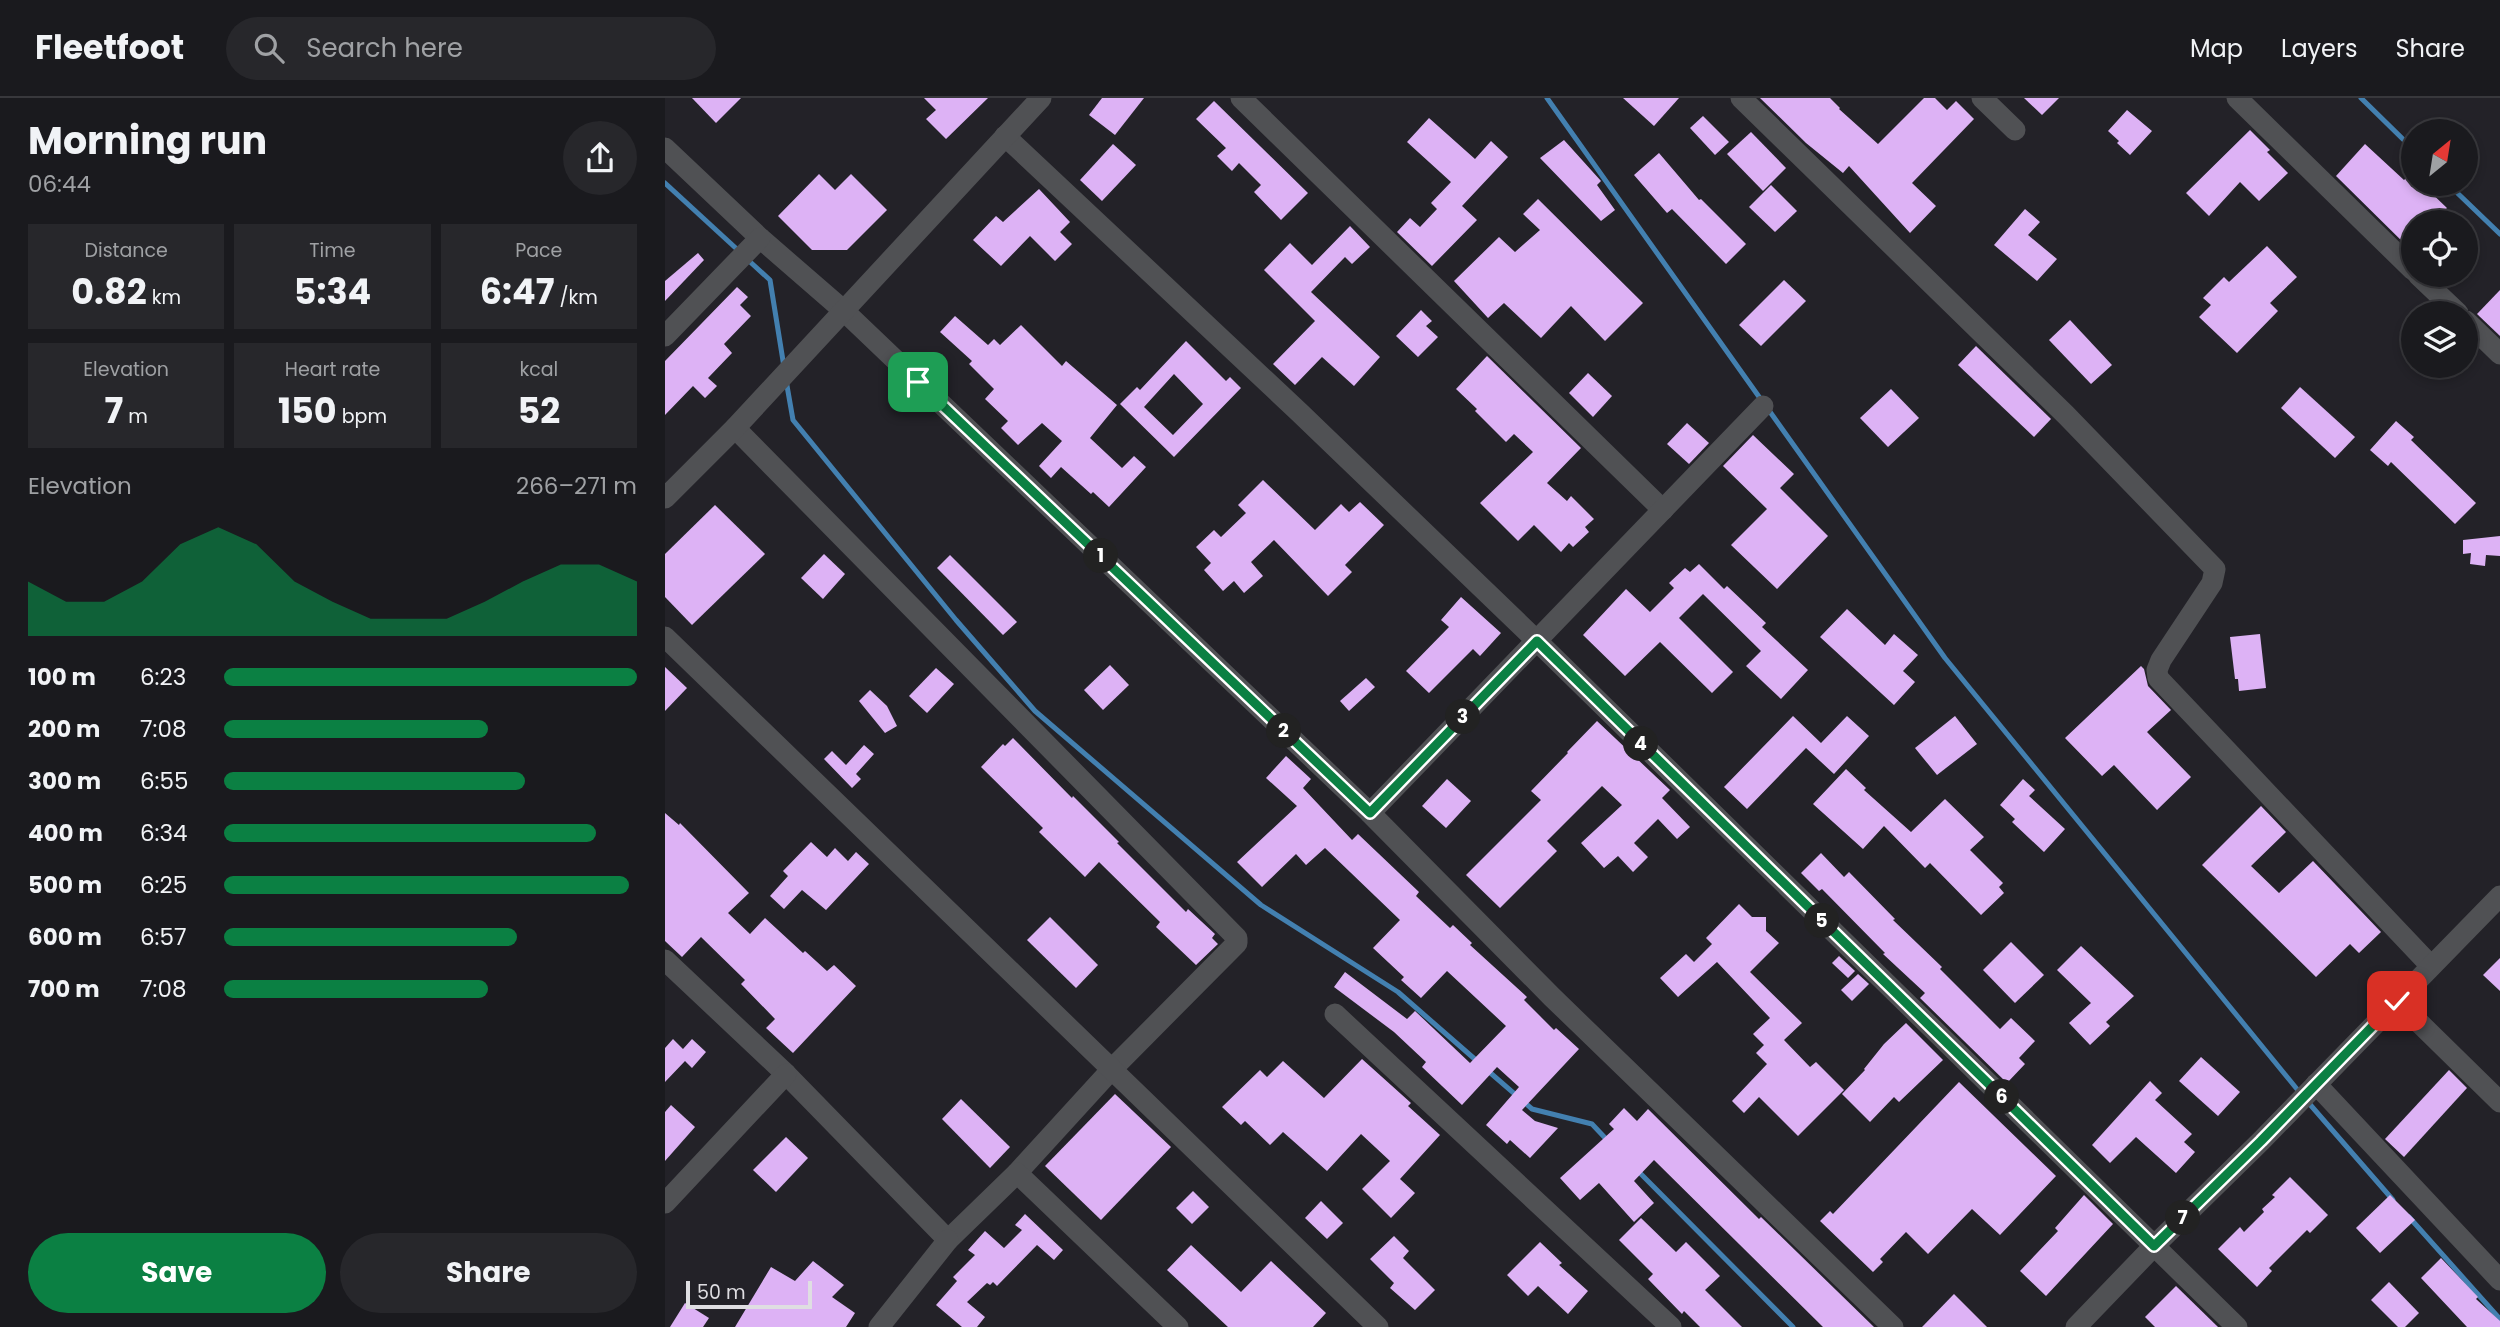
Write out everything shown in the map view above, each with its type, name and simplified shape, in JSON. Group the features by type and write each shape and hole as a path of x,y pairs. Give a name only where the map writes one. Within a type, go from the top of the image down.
{"street":[{"path":"665,498 735,428 1041,98"},
{"path":"1241,98 1663,510"},
{"path":"1741,98 2066,415 2215,569 2212,583 2161,660 2157,670 2158,678 2431,965"},
{"path":"1982,98 2015,130"},
{"path":"2237,98 2401,258"},
{"path":"1005,136 1299,412 1537,641 2237,1327"},
{"path":"665,148 760,238 843,310 1370,813 1562,1007 1893,1327"},
{"path":"665,337 760,238"},
{"path":"2431,287 2445,301"},
{"path":"2478,333 2500,354"},
{"path":"1370,813 1763,406"},
{"path":"735,428 1237,938 1237,943 1112,1069 1017,1173 949,1240 879,1327"},
{"path":"665,637 1378,1327"},
{"path":"2076,1327 2500,895"},
{"path":"665,960 786,1074 949,1240"},
{"path":"2397,1001 2500,1102"},
{"path":"1335,1014 1671,1327"},
{"path":"665,1203 786,1074"},
{"path":"2316,1084 2500,1280"},
{"path":"1017,1173 1178,1327"}],"building":[{"path":"692,98 741,98 716,123"},
{"path":"924,98 988,98 946,139 926,119 936,110"},
{"path":"1102,98 1144,98 1115,135 1089,115"},
{"path":"1623,98 1679,98 1654,126"},
{"path":"1760,98 1830,98 1878,144 1924,98 1935,98 1947,110 1956,101 1974,119 1912,183 1936,206 1910,233 1849,166 1843,173 1806,143"},
{"path":"2024,98 2059,98 2042,115"},
{"path":"1214,101 1308,193 1281,220 1254,192 1261,185 1239,163 1232,171 1217,156 1226,148 1196,119"},
{"path":"2127,110 2152,131 2130,155 2108,131"},
{"path":"1703,116 1729,142 1715,155 1690,128"},
{"path":"1429,118 1475,159 1491,141 1508,157 1462,206 1477,220 1432,266 1397,232 1410,218 1420,227 1437,209 1431,203 1451,182 1407,142"},
{"path":"2250,130 2288,173 2259,201 2240,182 2209,216 2186,193"},
{"path":"1751,132 1786,168 1763,191 1727,154"},
{"path":"1564,140 1601,181 1597,185 1615,210 1601,221 1540,158"},
{"path":"1113,144 1136,165 1102,201 1080,180"},
{"path":"2365,144 2401,177 2401,196 2434,196 2447,208 2401,210 2401,240 2336,176"},
{"path":"1659,153 1699,200 1746,244 1726,264 1672,209 1667,213 1634,175"},
{"path":"819,174 835,190 851,174 887,210 847,250 812,250 778,216"},
{"path":"1771,185 1797,211 1775,232 1749,207"},
{"path":"1039,189 1070,222 1060,232 1072,244 1055,261 1030,236 1001,266 973,240 996,216 1003,222"},
{"path":"1538,199 1643,303 1605,341 1571,306 1541,338 1504,303 1488,318 1454,281 1499,237 1515,252 1540,230 1523,214"},
{"path":"2025,209 2040,222 2028,235 2057,259 2037,281 1994,245"},
{"path":"1350,226 1370,247 1352,264 1345,257 1311,292 1380,357 1354,386 1322,357 1295,385 1273,364 1315,321 1264,270 1290,243 1312,265"},
{"path":"2267,246 2297,277 2270,303 2278,311 2237,353 2199,317 2211,305 2203,298 2224,277 2229,282"},
{"path":"698,253 704,260 665,301 665,281"},
{"path":"1784,280 1806,301 1761,346 1739,325"},
{"path":"737,287 748,297 740,305 751,316 724,344 732,353 708,378 717,386 705,398 693,386 665,415 665,361"},
{"path":"2500,290 2500,336 2478,315"},
{"path":"1421,310 1432,321 1426,326 1438,337 1418,357 1396,336"},
{"path":"955,316 988,345 994,339 1000,345 1021,325 1062,366 1066,361 1117,405 1090,438 1122,468 1134,456 1146,467 1109,507 1061,467 1051,478 1039,466 1062,441 1042,423 1018,445 1001,428 1008,421 985,399 994,389 969,364 972,361 940,332"},
{"path":"2070,320 2112,365 2091,384 2049,340"},
{"path":"1186,341 1226,381 1230,377 1241,388 1174,457 1120,404 1137,387 1140,390","holes":["1174,374 1203,404 1173,435 1144,407"]},
{"path":"1976,346 2051,419 2034,437 1958,365"},
{"path":"1487,356 1581,448 1547,483 1567,501 1571,496 1594,519 1585,527 1589,532 1573,547 1569,543 1561,552 1534,525 1518,541 1480,503 1533,452 1514,434 1506,442 1456,389"},
{"path":"1588,373 1612,396 1593,417 1569,393"},
{"path":"2300,387 2355,437 2335,458 2281,408"},
{"path":"1891,389 1919,418 1888,447 1860,418"},
{"path":"2396,421 2414,437 2411,440 2476,503 2455,524 2391,462 2388,466 2370,450"},
{"path":"1687,423 1709,443 1689,464 1667,444"},
{"path":"1753,435 1794,474 1780,488 1828,536 1777,589 1731,545 1767,509 1723,466"},
{"path":"1263,480 1315,530 1341,504 1349,512 1360,502 1384,525 1345,565 1352,572 1328,596 1274,540 1251,562 1263,576 1244,593 1234,581 1223,591 1204,570 1211,563 1196,547 1214,530 1221,537 1246,513 1238,505"},
{"path":"715,505 765,554 692,625 665,597 665,554"},
{"path":"2500,536 2500,556 2486,555 2485,566 2470,564 2471,553 2463,554 2463,540"},
{"path":"824,554 845,574 823,599 801,578"},
{"path":"950,555 1017,622 1003,635 937,568"},
{"path":"1699,564 1724,589 1727,586 1766,623 1762,627 1808,670 1781,699 1746,666 1761,651 1703,594 1679,618 1733,672 1712,693 1660,642 1625,676 1583,635 1626,589 1650,612 1674,588 1669,583 1685,568 1690,572"},
{"path":"1461,597 1501,633 1480,656 1473,649 1429,693 1406,671 1449,627 1441,620"},
{"path":"1847,609 1885,645 1894,634 1918,655 1903,671 1915,682 1894,705 1820,637"},
{"path":"2260,634 2266,688 2239,691 2230,637"},
{"path":"1110,665 1129,685 1103,710 1084,690"},
{"path":"2141,666 2148,686 2171,710 2147,732 2191,777 2157,810 2114,765 2102,776 2065,738"},
{"path":"665,667 687,688 665,711"},
{"path":"936,668 954,684 927,713 909,696"},
{"path":"1366,678 1375,687 1349,711 1340,701"},
{"path":"870,690 887,706 897,726 885,733 859,701"},
{"path":"1793,716 1821,743 1847,716 1869,736 1834,774 1806,748 1747,809 1724,787"},
{"path":"1955,716 1977,744 1937,775 1915,748"},
{"path":"1597,721 1670,790 1662,798 1690,827 1677,839 1658,819 1634,843 1648,857 1633,872 1618,856 1604,868 1581,843 1622,805 1602,786 1547,841 1557,851 1500,908 1466,875 1541,800 1531,791"},
{"path":"1013,738 1186,912 1188,909 1215,934 1212,938 1218,944 1196,965 1156,927 1160,922 1099,862 1085,877 1039,832 1043,828 981,767 1003,744 1005,746"},
{"path":"864,745 874,754 856,774 861,779 852,788 824,759 832,751 846,765"},
{"path":"1286,756 1311,779 1303,788 1352,840 1358,834 1419,892 1416,896 1450,928 1453,925 1472,943 1470,945 1527,997 1524,1000 1554,1030 1556,1028 1579,1049 1522,1110 1535,1121 1558,1128 1530,1158 1510,1140 1507,1144 1486,1125 1519,1087 1497,1067 1462,1105 1422,1067 1426,1062 1394,1032 1334,987 1345,972 1407,1019 1415,1011 1470,1063 1506,1026 1447,971 1421,998 1401,980 1404,977 1373,948 1400,920 1325,848 1306,865 1296,854 1262,887 1237,862 1297,806 1266,778"},
{"path":"1846,769 1866,788 1864,790 1911,832 1945,799 1984,837 1970,850 2003,883 1999,887 2004,893 1981,915 1930,863 1925,868 1884,826 1863,849 1813,804"},
{"path":"1447,779 1471,801 1446,828 1422,806"},
{"path":"2023,779 2035,790 2029,796 2065,829 2044,852 2012,822 2015,819 2000,805"},
{"path":"2261,806 2286,832 2251,866 2279,893 2313,861 2381,932 2359,953 2350,944 2316,977 2202,865"},
{"path":"665,813 679,825 680,823 749,893 728,913 750,934 765,918 827,971 834,965 856,986 793,1053 766,1028 775,1019 741,984 745,980 701,937 682,957 665,941"},
{"path":"811,842 827,857 835,848 848,861 856,852 869,864 826,910 802,890 784,909 770,896 788,876 783,871"},
{"path":"1821,853 1844,877 1849,872 2000,1029 2011,1018 2035,1041 2019,1058 2025,1064 2007,1083 1920,998 1925,993 1883,954 1885,953 1822,889 1819,891 1801,873"},
{"path":"1739,904 1752,917 1766,917 1766,931 1779,943 1750,972 1802,1023 1784,1040 1810,1067 1816,1062 1844,1090 1798,1136 1759,1097 1744,1113 1732,1101 1767,1064 1756,1053 1764,1045 1753,1034 1770,1018 1717,962 1678,997 1660,978 1686,954 1694,962 1712,944 1706,938"},
{"path":"1050,917 1098,965 1076,988 1027,940"},
{"path":"2011,942 2044,975 2015,1003 1983,970"},
{"path":"2081,946 2134,996 2106,1022 2110,1026 2090,1045 2069,1023 2091,1003 2057,970"},
{"path":"1839,956 1855,971 1848,978 1832,963"},
{"path":"2500,958 2500,991 2483,975"},
{"path":"1858,974 1869,984 1852,1001 1841,990"},
{"path":"1906,1023 1943,1060 1899,1102 1894,1097 1870,1122 1842,1094 1865,1070 1884,1044"},
{"path":"673,1039 683,1049 692,1039 706,1052 692,1068 685,1061 665,1082 665,1048"},
{"path":"2201,1057 2240,1092 2218,1116 2179,1081"},
{"path":"1362,1059 1411,1103 1408,1106 1440,1135 1400,1179 1415,1193 1391,1218 1362,1189 1390,1161 1361,1134 1327,1171 1283,1132 1270,1145 1245,1121 1241,1125 1222,1107 1260,1070 1267,1077 1283,1061 1324,1098"},
{"path":"2449,1070 2467,1088 2404,1157 2385,1139"},
{"path":"2150,1081 2162,1093 2155,1100 2192,1134 2184,1142 2195,1152 2176,1173 2136,1137 2110,1163 2092,1145"},
{"path":"1959,1082 2056,1176 2000,1235 1972,1209 1928,1254 1906,1232 1880,1259 1883,1262 1873,1272 1820,1221 1830,1211 1833,1214"},
{"path":"1115,1094 1171,1147 1101,1220 1045,1166"},
{"path":"961,1099 1010,1147 990,1168 942,1119"},
{"path":"671,1105 695,1127 665,1161 665,1112"},
{"path":"1624,1108 1637,1121 1648,1109 1759,1219 1761,1217 1874,1327 1823,1327 1654,1160 1634,1181 1654,1203 1634,1222 1599,1183 1580,1200 1560,1178 1614,1129 1609,1124"},
{"path":"786,1137 808,1158 776,1192 753,1170"},
{"path":"2290,1177 2328,1215 2310,1233 2307,1230 2269,1268 2272,1271 2257,1287 2218,1249 2240,1227 2244,1232 2264,1212 2262,1209 2275,1197 2272,1195"},
{"path":"1193,1191 1209,1207 1192,1224 1176,1208"},
{"path":"2084,1195 2113,1224 2046,1296 2020,1271 2058,1231 2055,1228"},
{"path":"2390,1195 2415,1220 2380,1253 2356,1228"},
{"path":"1321,1201 1343,1223 1327,1239 1305,1218"},
{"path":"1025,1214 1063,1250 1054,1260 1037,1245 997,1286 993,1282 990,1285 987,1283 967,1302 985,1317 977,1327 962,1327 936,1305 957,1281 953,1277 975,1255 968,1250 985,1231 1004,1248 1022,1230 1015,1225"},
{"path":"1641,1218 1676,1252 1686,1242 1720,1276 1705,1290 1742,1327 1700,1327 1684,1311 1682,1314 1648,1279 1653,1274 1619,1240"},
{"path":"1394,1236 1409,1251 1403,1258 1435,1290 1415,1310 1390,1288 1394,1283 1370,1259"},
{"path":"1540,1242 1562,1263 1559,1265 1588,1291 1568,1314 1538,1286 1528,1296 1507,1275"},
{"path":"1191,1245 1241,1292 1271,1261 1326,1313 1313,1327 1228,1327 1167,1270"},
{"path":"2441,1258 2478,1297 2476,1299 2500,1321 2500,1327 2467,1327 2421,1278"},
{"path":"813,1261 844,1285 832,1297 855,1313 846,1327 735,1327 771,1267 795,1281"},
{"path":"2389,1282 2419,1313 2405,1327 2398,1327 2371,1300"},
{"path":"2176,1286 2218,1327 2155,1327 2145,1317"},
{"path":"1954,1294 1987,1327 1922,1327"},
{"path":"685,1303 709,1318 703,1327 670,1327"}],"waterway":[{"path":"1547,98 1762,401"},
{"path":"2361,98 2401,137"},
{"path":"665,183 740,252"},
{"path":"2460,196 2500,234"},
{"path":"747,259 770,280 784,367"},
{"path":"786,380 793,420 956,620 1035,711 1261,905 1398,992 1477,1061"},
{"path":"1768,409 1945,658 2301,1094"},
{"path":"1487,1070 1532,1109 1592,1124 1608,1141"},
{"path":"2307,1101 2393,1200"},
{"path":"1637,1170 1793,1327"},
{"path":"2409,1217 2500,1319"}],"route":[{"path":"918,382 1370,813 1537,641 2154,1246 2397,1001"}]}
